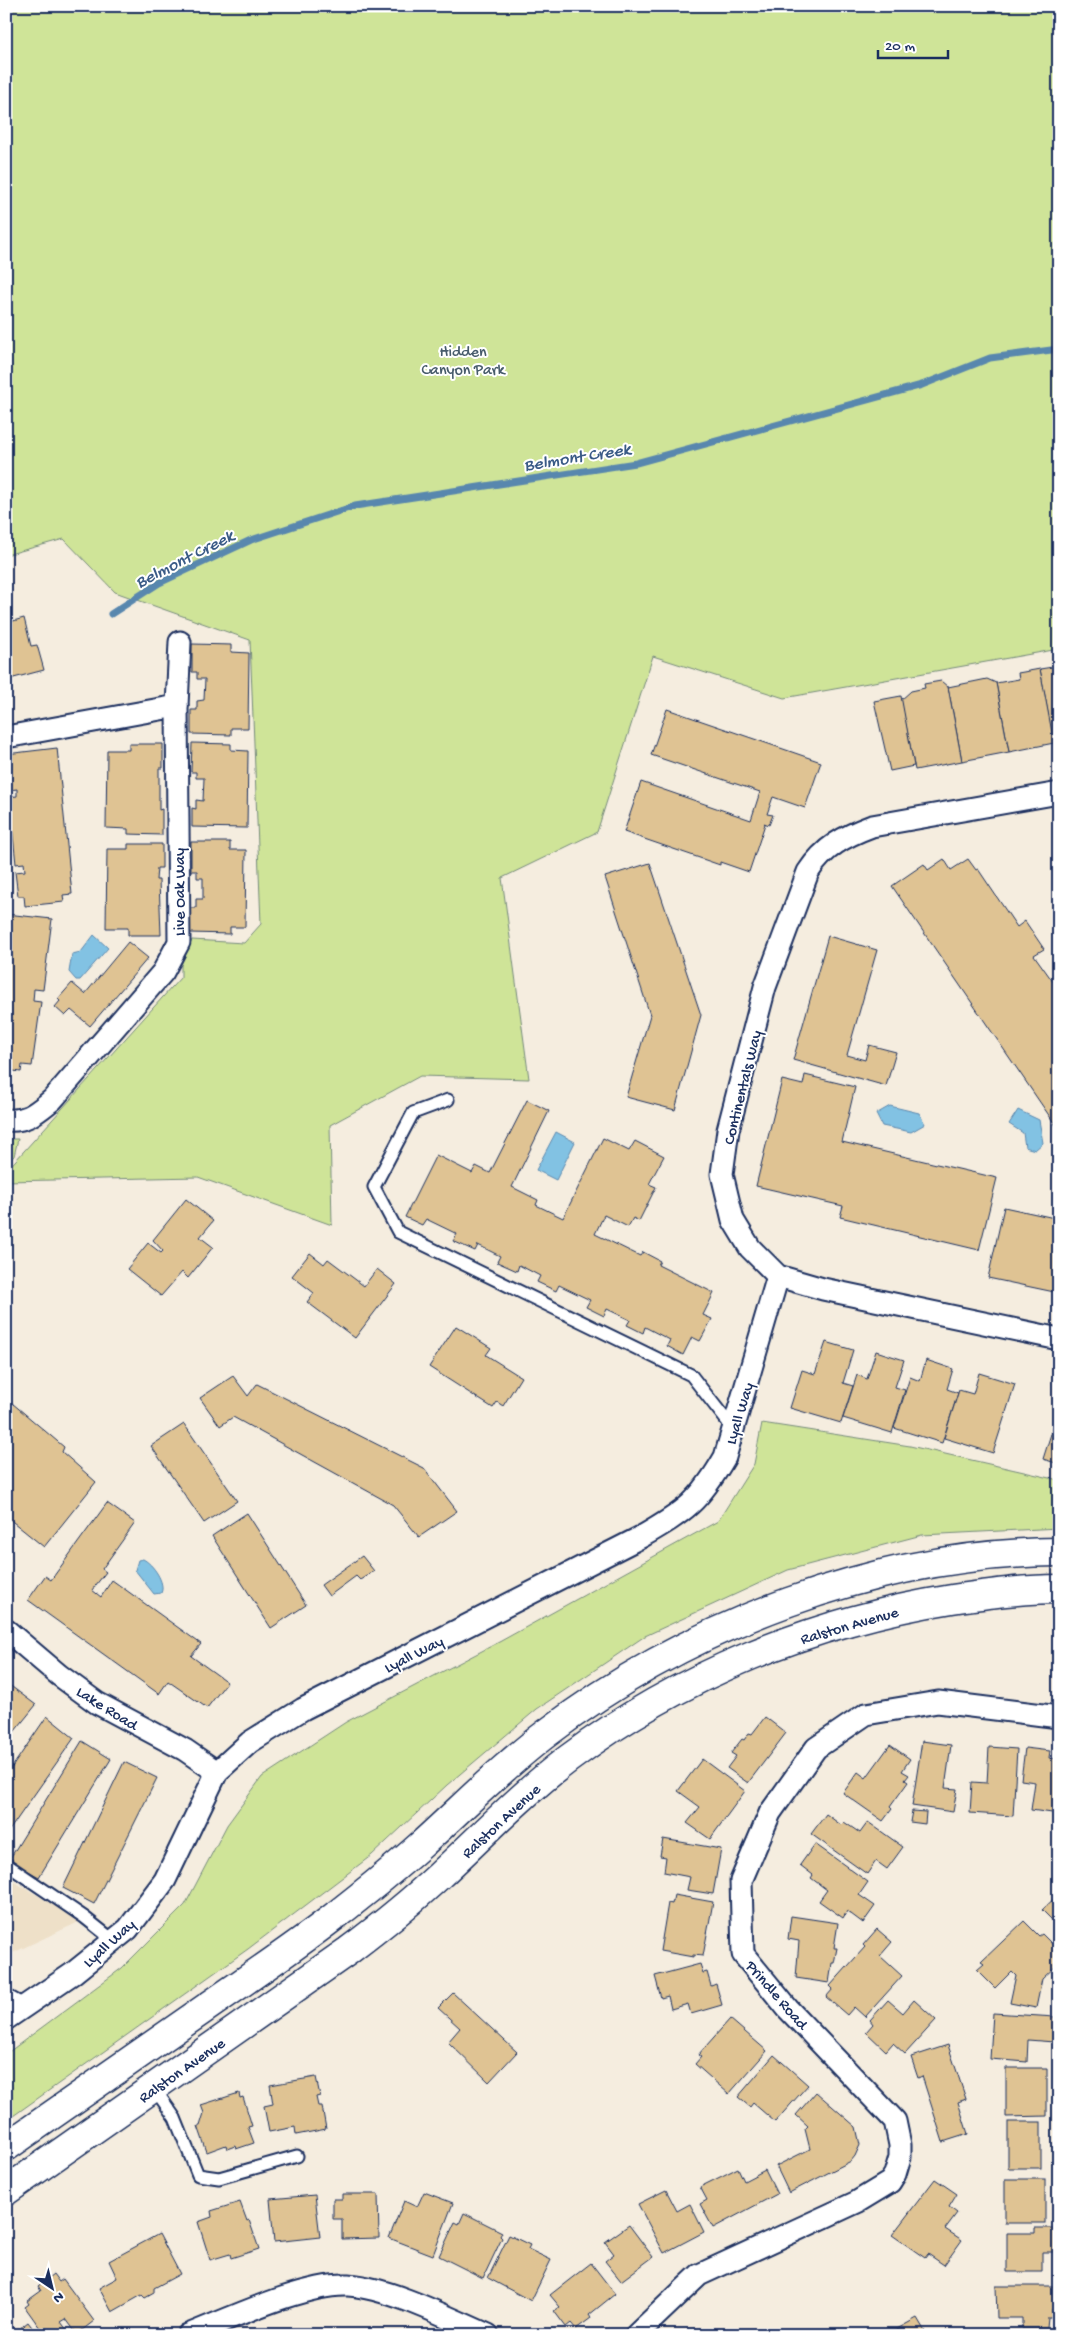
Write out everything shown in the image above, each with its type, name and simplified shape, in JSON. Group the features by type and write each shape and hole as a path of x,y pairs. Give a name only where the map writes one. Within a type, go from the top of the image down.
{"main road":[{"path":"6,2147 328,1921 412,1852 502,1769 548,1732 594,1699 646,1667 697,1640 750,1616 804,1596 866,1578 928,1565 990,1557 1059,1552"},
{"name":"Ralston Avenue","path":"6,2191 348,1952 395,1916 525,1795 568,1760 661,1700 707,1675 758,1652 868,1616 928,1603 988,1594 1059,1590"}],"street":[{"name":"Live Oak Way","path":"6,1120 20,1121 31,1117 52,1100 163,972 179,942 178,706 180,642"},
{"path":"6,737 178,706"},
{"name":"Continentals Way","path":"1059,793 872,826 849,834 817,858 808,872 765,986 728,1130 722,1174 733,1220 750,1248 778,1276 823,1290 1059,1339"},
{"name":"Lyall Way","path":"6,2019 72,1974 128,1929 165,1880 218,1772 250,1742 303,1709 676,1517 695,1502 710,1483 725,1457 778,1276"},
{"name":"Lake Road","path":"6,1630 59,1675 97,1703 185,1750 218,1772"},
{"name":"Prindle Road","path":"636,2335 699,2275 857,2202 888,2183 895,2174 900,2157 900,2145 895,2121 788,2010 743,1954 741,1881 770,1812 816,1748 866,1714 938,1702 1059,1717"},
{"path":"188,2335 308,2290 348,2285 394,2296 488,2335"}],"lane":[{"path":"448,1100 412,1114 374,1186 398,1232 691,1375 734,1430"},
{"path":"6,1864 84,1917 113,1940"},
{"path":"6,1995 26,2006"},
{"path":"154,2088 176,2118 198,2175 219,2178 297,2156"}],"shaded area":[{"path":"6,1877 81,1921 6,1956"}],"green space":[{"name":"Hidden Canyon Park","path":"6,6 1059,6 1059,649 784,698 653,656 597,832 502,878 529,1079 420,1076 330,1125 332,1225 198,1177 6,1181 6,1171 181,977 181,965 192,940 244,943 261,924 250,640 115,592 64,539 6,555"},
{"path":"6,1139 18,1139 14,1156 6,1164"},
{"path":"762,1423 910,1446 1059,1480 1059,1528 922,1535 788,1570 645,1636 537,1709 447,1785 372,1855 248,1949 6,2121 6,2054 122,1968 185,1905 227,1825 262,1777 346,1722 501,1641 718,1521 754,1464"}],"water":[{"path":"94,935 108,948 80,980 76,980 69,972 72,954 81,952"},
{"path":"890,1106 919,1113 925,1124 911,1132 882,1126 876,1114"},
{"path":"1018,1110 1039,1120 1043,1143 1035,1150 1025,1147 1023,1133 1009,1124"},
{"path":"556,1132 575,1142 556,1180 536,1170"},
{"path":"143,1559 158,1574 162,1584 161,1593 154,1594 135,1570 138,1560"}],"building":[{"path":"24,618 31,646 37,645 44,670 6,680 6,623"},
{"path":"192,644 231,645 231,652 249,653 248,728 231,728 231,735 191,734 191,710 197,710 197,701 204,700 205,679 197,679 197,672 192,672"},
{"path":"1059,666 1059,746 1054,746 1040,669"},
{"path":"1040,669 1054,743 1009,752 996,683 1019,679 1018,673"},
{"path":"987,679 996,683 1009,752 962,761 948,687"},
{"path":"941,681 948,687 962,761 915,770 901,700 911,691 925,688 924,684"},
{"path":"901,696 914,766 890,771 874,701"},
{"path":"667,709 821,762 805,808 773,797 767,814 773,815 769,825 764,823 749,872 720,862 720,865 624,832 641,782 751,820 760,792 651,755"},
{"path":"192,743 231,744 231,750 248,751 247,828 192,827 192,808 196,809 196,800 203,801 204,778 196,778 196,772 191,772"},
{"path":"129,744 163,744 163,768 159,768 159,810 162,809 162,835 128,834 128,829 106,828 107,750 129,750"},
{"path":"57,748 72,894 63,895 64,902 25,906 24,896 18,896 15,872 25,871 24,863 16,864 9,797 17,796 17,789 9,790 6,754"},
{"path":"191,842 230,842 230,850 246,850 245,927 230,927 230,934 190,933 190,908 196,908 196,899 203,899 203,878 197,878 197,871 191,871"},
{"path":"128,844 162,844 162,868 157,868 156,880 159,880 161,935 128,935 128,928 106,928 107,849 128,849"},
{"path":"944,859 951,870 968,859 976,870 978,869 1017,927 1025,921 1044,949 1034,955 1059,990 1059,1130 892,886 924,864 928,870"},
{"path":"650,863 701,1015 675,1110 626,1097 650,1015 605,877"},
{"path":"6,914 52,919 43,990 34,989 33,1001 41,1002 32,1066 22,1065 21,1072 6,1070"},
{"path":"828,936 877,950 847,1055 865,1060 869,1045 896,1052 886,1086 793,1060"},
{"path":"128,942 148,958 90,1026 71,1010 65,1016 55,1007 60,1001 58,999 72,983 85,994"},
{"path":"805,1075 855,1087 842,1142 997,1178 979,1250 840,1217 843,1206 756,1186 782,1080 803,1085"},
{"path":"527,1100 549,1111 512,1187 538,1200 536,1205 563,1218 603,1138 629,1151 635,1141 664,1156 649,1184 656,1187 639,1221 633,1218 628,1227 604,1215 595,1234 640,1256 643,1252 660,1261 658,1265 714,1293 703,1315 712,1319 700,1341 692,1337 683,1355 667,1346 670,1340 645,1327 643,1333 627,1325 630,1320 607,1309 604,1316 586,1307 590,1300 559,1285 556,1291 537,1282 540,1276 519,1265 517,1271 497,1262 500,1256 478,1245 475,1251 453,1241 457,1234 426,1219 422,1225 405,1217 436,1155 472,1173 476,1166 490,1173"},
{"path":"186,1199 213,1221 200,1237 213,1247 188,1278 182,1272 161,1296 127,1269 148,1243 161,1253 163,1251 153,1240"},
{"path":"1004,1207 1059,1219 1059,1293 988,1278"},
{"path":"310,1253 324,1264 328,1259 364,1286 377,1269 396,1284 355,1338 307,1302 314,1293 292,1276"},
{"path":"456,1326 491,1348 486,1355 521,1377 503,1406 497,1402 493,1408 429,1367"},
{"path":"826,1342 853,1350 843,1383 853,1386 841,1423 790,1408 802,1370 815,1374"},
{"path":"876,1351 904,1360 895,1387 905,1390 892,1433 843,1418 857,1375 867,1379"},
{"path":"926,1360 953,1369 947,1389 958,1393 942,1443 894,1428 910,1377 920,1381"},
{"path":"979,1373 1015,1384 993,1453 944,1438 959,1390 973,1394"},
{"path":"233,1376 248,1396 257,1384 424,1468 457,1511 419,1537 393,1505 233,1417 220,1426 200,1398"},
{"path":"12,1403 64,1447 62,1452 96,1482 44,1547 8,1518 6,1520 6,1411"},
{"path":"1056,1418 1059,1419 1059,1464 1043,1459"},
{"path":"184,1424 237,1501 204,1523 151,1446"},
{"path":"107,1503 135,1523 102,1569 106,1572 92,1590 101,1597 112,1580 201,1644 191,1656 227,1682 207,1708 168,1681 159,1694 28,1600 45,1576 51,1580"},
{"path":"247,1513 306,1605 271,1628 212,1536"},
{"path":"362,1556 374,1571 360,1580 356,1576 329,1596 321,1585"},
{"path":"8,1684 36,1705 6,1742 6,1686"},
{"path":"47,1716 74,1738 6,1835 6,1776"},
{"path":"765,1717 786,1733 748,1783 727,1768 736,1756 731,1753 742,1739 744,1740 749,1733 752,1734"},
{"path":"82,1741 111,1759 39,1877 9,1860"},
{"path":"922,1741 951,1745 945,1788 957,1789 953,1812 912,1806"},
{"path":"890,1745 910,1759 902,1771 909,1775 905,1780 908,1782 890,1807 892,1809 883,1821 843,1793 858,1772 866,1778"},
{"path":"989,1747 1017,1749 1013,1816 970,1813 972,1782 987,1783"},
{"path":"1025,1748 1050,1751 1049,1758 1059,1759 1059,1814 1031,1810 1035,1782 1021,1780"},
{"path":"702,1759 745,1791 710,1839 687,1823 700,1807 678,1791"},
{"path":"124,1762 157,1778 94,1904 63,1888"},
{"path":"912,1811 926,1812 925,1824 910,1822"},
{"path":"826,1814 841,1825 844,1822 860,1833 868,1822 903,1847 887,1869 876,1861 867,1874 811,1834"},
{"path":"663,1839 721,1849 713,1894 687,1890 690,1877 664,1872 666,1857 660,1856"},
{"path":"815,1844 868,1882 859,1895 875,1906 863,1923 847,1911 843,1918 819,1901 827,1890 811,1878 813,1875 800,1865"},
{"path":"1059,1894 1059,1927 1042,1910"},
{"path":"674,1895 713,1902 703,1956 693,1955 693,1957 660,1951 668,1903 672,1904"},
{"path":"791,1916 838,1923 834,1948 837,1948 834,1963 832,1963 829,1983 796,1978 799,1941 788,1939"},
{"path":"1024,1921 1039,1936 1042,1934 1059,1951 1059,1963 1042,1979 1036,2008 1010,2003 1016,1975 1012,1971 995,1988 977,1970 984,1964 981,1962"},
{"path":"877,1929 892,1942 880,1956 902,1976 865,2017 854,2007 847,2015 826,1997 833,1989 830,1986 865,1947 863,1945"},
{"path":"700,1964 703,1973 707,1972 711,1986 716,1984 722,2005 691,2014 688,2004 671,2009 668,1996 661,1998 655,1976"},
{"path":"453,1993 517,2052 489,2082 448,2042 460,2028 438,2008"},
{"path":"888,2000 903,2013 914,2000 936,2020 905,2054 893,2043 886,2051 866,2032 873,2024 870,2020"},
{"path":"993,2013 1055,2017 1054,2042 1028,2040 1027,2062 990,2059"},
{"path":"730,2019 767,2051 729,2094 695,2064 701,2057 698,2055"},
{"path":"948,2045 966,2099 958,2102 968,2134 943,2142 922,2076 918,2078 911,2057"},
{"path":"774,2055 808,2085 775,2122 753,2103 750,2107 738,2097"},
{"path":"1006,2068 1047,2068 1047,2116 1006,2117"},
{"path":"316,2077 320,2096 316,2097 318,2106 322,2106 326,2129 296,2135 295,2127 269,2132 264,2106 273,2104 270,2085"},
{"path":"816,2092 856,2127 860,2145 851,2161 789,2193 776,2166 810,2149 805,2129 808,2126 796,2115"},
{"path":"239,2093 240,2098 243,2097 252,2126 248,2127 254,2143 236,2149 235,2146 227,2149 226,2145 207,2152 198,2126 200,2126 204,2113 201,2105"},
{"path":"1008,2122 1041,2122 1041,2168 1008,2168"},
{"path":"738,2168 744,2181 765,2170 777,2194 713,2228 700,2204 707,2200 700,2187"},
{"path":"935,2179 957,2194 949,2207 957,2213 945,2229 962,2240 944,2265 928,2254 925,2258 892,2235"},
{"path":"1005,2179 1045,2179 1045,2223 1005,2223"},
{"path":"666,2190 677,2211 690,2204 704,2232 664,2253 638,2204"},
{"path":"424,2192 453,2203 433,2255 389,2238 404,2201 417,2207"},
{"path":"342,2194 378,2194 379,2238 342,2239 342,2219 333,2219 333,2199 342,2199"},
{"path":"315,2195 320,2237 274,2242 270,2199"},
{"path":"240,2202 247,2221 249,2220 259,2249 231,2258 230,2254 210,2260 198,2222 212,2217 211,2211"},
{"path":"464,2213 502,2232 500,2236 502,2238 483,2278 439,2256 455,2222 459,2224"},
{"path":"629,2225 653,2257 621,2281 605,2261 614,2254 605,2242"},
{"path":"1035,2228 1059,2228 1059,2252 1042,2252 1042,2272 1007,2272 1007,2233 1035,2233"},
{"path":"159,2234 180,2274 154,2288 154,2293 145,2298 142,2295 112,2312 99,2288 117,2278 109,2261"},
{"path":"509,2235 530,2245 528,2249 551,2260 531,2301 488,2278"},
{"path":"591,2263 615,2294 589,2315 591,2318 576,2329 571,2323 566,2327 554,2311 560,2307 550,2295"},
{"path":"53,2274 59,2282 63,2279 94,2321 77,2334 66,2319 61,2322 70,2334 45,2335 25,2307 29,2304 27,2301 41,2291 38,2286"},
{"path":"996,2286 1054,2286 1054,2309 1052,2309 1052,2318 1048,2318 1047,2328 1022,2328 1022,2318 997,2318"},
{"path":"917,2318 927,2335 888,2334"},
{"path":"28,2322 38,2335 11,2335"}],"waterway":[{"name":"Belmont Creek","path":"111,614 159,583 251,540 355,506 636,463 922,385 990,358 1059,349"}]}
